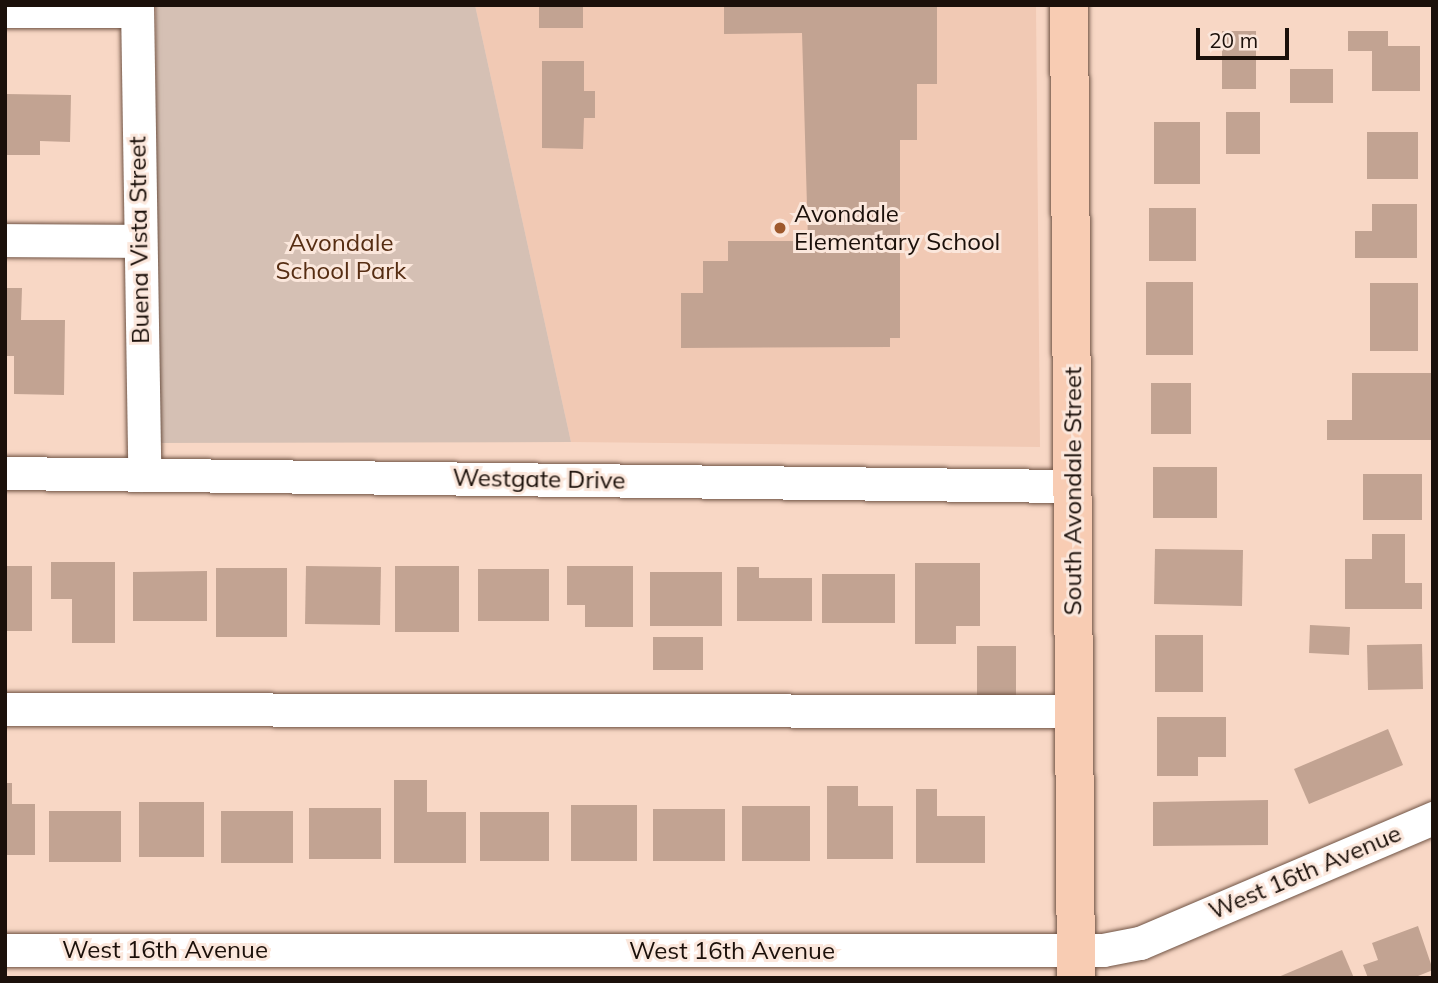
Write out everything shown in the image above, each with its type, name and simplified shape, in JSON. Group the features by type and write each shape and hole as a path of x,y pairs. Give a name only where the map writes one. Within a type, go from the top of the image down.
{"main road":[{"name":"South Avondale Street","path":"1069,5 1076,965"}],"street":[{"path":"5,11 137,8"},
{"name":"Buena Vista Street","path":"137,8 144,475"},
{"path":"5,240 139,241"},
{"name":"Westgate Drive","path":"5,473 1073,486"},
{"path":"5,709 1075,711"},
{"name":"West 16th Avenue","path":"5,950 1076,965 1140,943 1433,818"}],"shaded area":[{"name":"Avondale Elementary School","path":"475,5 1036,5 1040,447 571,442"}],"green space":[{"name":"Avondale School Park","path":"156,5 475,5 571,442 157,443"}],"building":[{"path":"539,5 583,5 583,28 539,28"},
{"path":"724,5 937,5 937,84 917,84 917,140 900,140 900,338 890,338 890,347 681,348 681,293 703,293 703,261 728,261 728,241 808,241 802,33 724,34"},
{"path":"1222,31 1256,31 1256,89 1222,89"},
{"path":"1348,31 1388,31 1388,46 1420,46 1420,91 1372,91 1372,51 1348,51"},
{"path":"542,61 584,61 584,91 595,91 595,118 584,118 583,149 542,148"},
{"path":"1290,69 1333,69 1333,103 1290,103"},
{"path":"5,94 71,95 70,142 40,141 40,155 5,155"},
{"path":"1226,112 1260,112 1260,154 1226,154"},
{"path":"1154,122 1200,122 1200,184 1154,184"},
{"path":"1367,132 1418,132 1418,179 1367,179"},
{"path":"1372,204 1417,204 1417,258 1355,258 1355,231 1372,231"},
{"path":"1149,208 1196,208 1196,261 1149,261"},
{"path":"1146,282 1193,282 1193,355 1146,355"},
{"path":"1370,283 1418,283 1418,351 1370,351"},
{"path":"5,288 22,288 21,320 65,320 64,395 14,394 14,356 5,356"},
{"path":"1352,373 1432,373 1432,440 1327,440 1327,420 1352,420"},
{"path":"1151,383 1191,383 1191,434 1151,434"},
{"path":"1153,467 1217,467 1217,518 1153,518"},
{"path":"1363,474 1422,474 1422,520 1363,520"},
{"path":"1372,534 1405,534 1405,583 1422,583 1422,609 1345,609 1345,559 1372,559"},
{"path":"1155,549 1243,550 1242,606 1154,604"},
{"path":"51,562 115,562 115,643 72,643 72,599 51,599"},
{"path":"915,563 980,563 980,626 956,626 956,644 915,644"},
{"path":"5,566 32,566 32,631 5,631"},
{"path":"306,566 381,567 380,625 305,624"},
{"path":"395,566 459,566 459,632 395,632"},
{"path":"567,566 633,566 633,627 585,627 585,605 567,605"},
{"path":"737,567 759,567 759,578 812,578 812,621 737,621"},
{"path":"216,568 287,568 287,637 216,637"},
{"path":"478,569 549,569 549,621 478,621"},
{"path":"207,571 207,621 133,621 133,572"},
{"path":"650,572 722,572 722,626 650,626"},
{"path":"822,574 895,574 895,623 822,623"},
{"path":"1310,625 1350,627 1349,655 1309,653"},
{"path":"1155,635 1203,635 1203,692 1155,692"},
{"path":"653,637 703,637 703,670 653,670"},
{"path":"1422,644 1423,689 1368,690 1367,645"},
{"path":"977,646 1016,646 1016,697 977,697"},
{"path":"1157,717 1226,717 1226,757 1198,757 1198,776 1157,776"},
{"path":"1388,729 1403,765 1309,804 1294,769"},
{"path":"394,780 427,780 427,812 466,812 466,863 394,863"},
{"path":"5,783 12,783 12,804 35,804 35,855 5,855"},
{"path":"827,786 858,786 858,806 893,806 893,859 827,859"},
{"path":"916,789 937,789 937,816 985,816 985,863 916,863"},
{"path":"1268,800 1268,845 1153,846 1153,802"},
{"path":"139,802 204,802 204,857 139,857"},
{"path":"571,805 637,805 637,861 571,861"},
{"path":"742,806 810,806 810,861 742,861"},
{"path":"309,808 381,808 381,859 309,859"},
{"path":"653,809 725,809 725,861 653,861"},
{"path":"49,811 121,811 121,862 49,862"},
{"path":"221,811 293,811 293,863 221,863"},
{"path":"480,812 549,812 549,861 480,861"},
{"path":"1418,926 1433,970 1413,978 1368,978 1363,965 1378,960 1372,943"},
{"path":"1342,950 1354,978 1276,978"}],"place":[{"name":"Avondale Elementary School","path":"780,228"}]}
